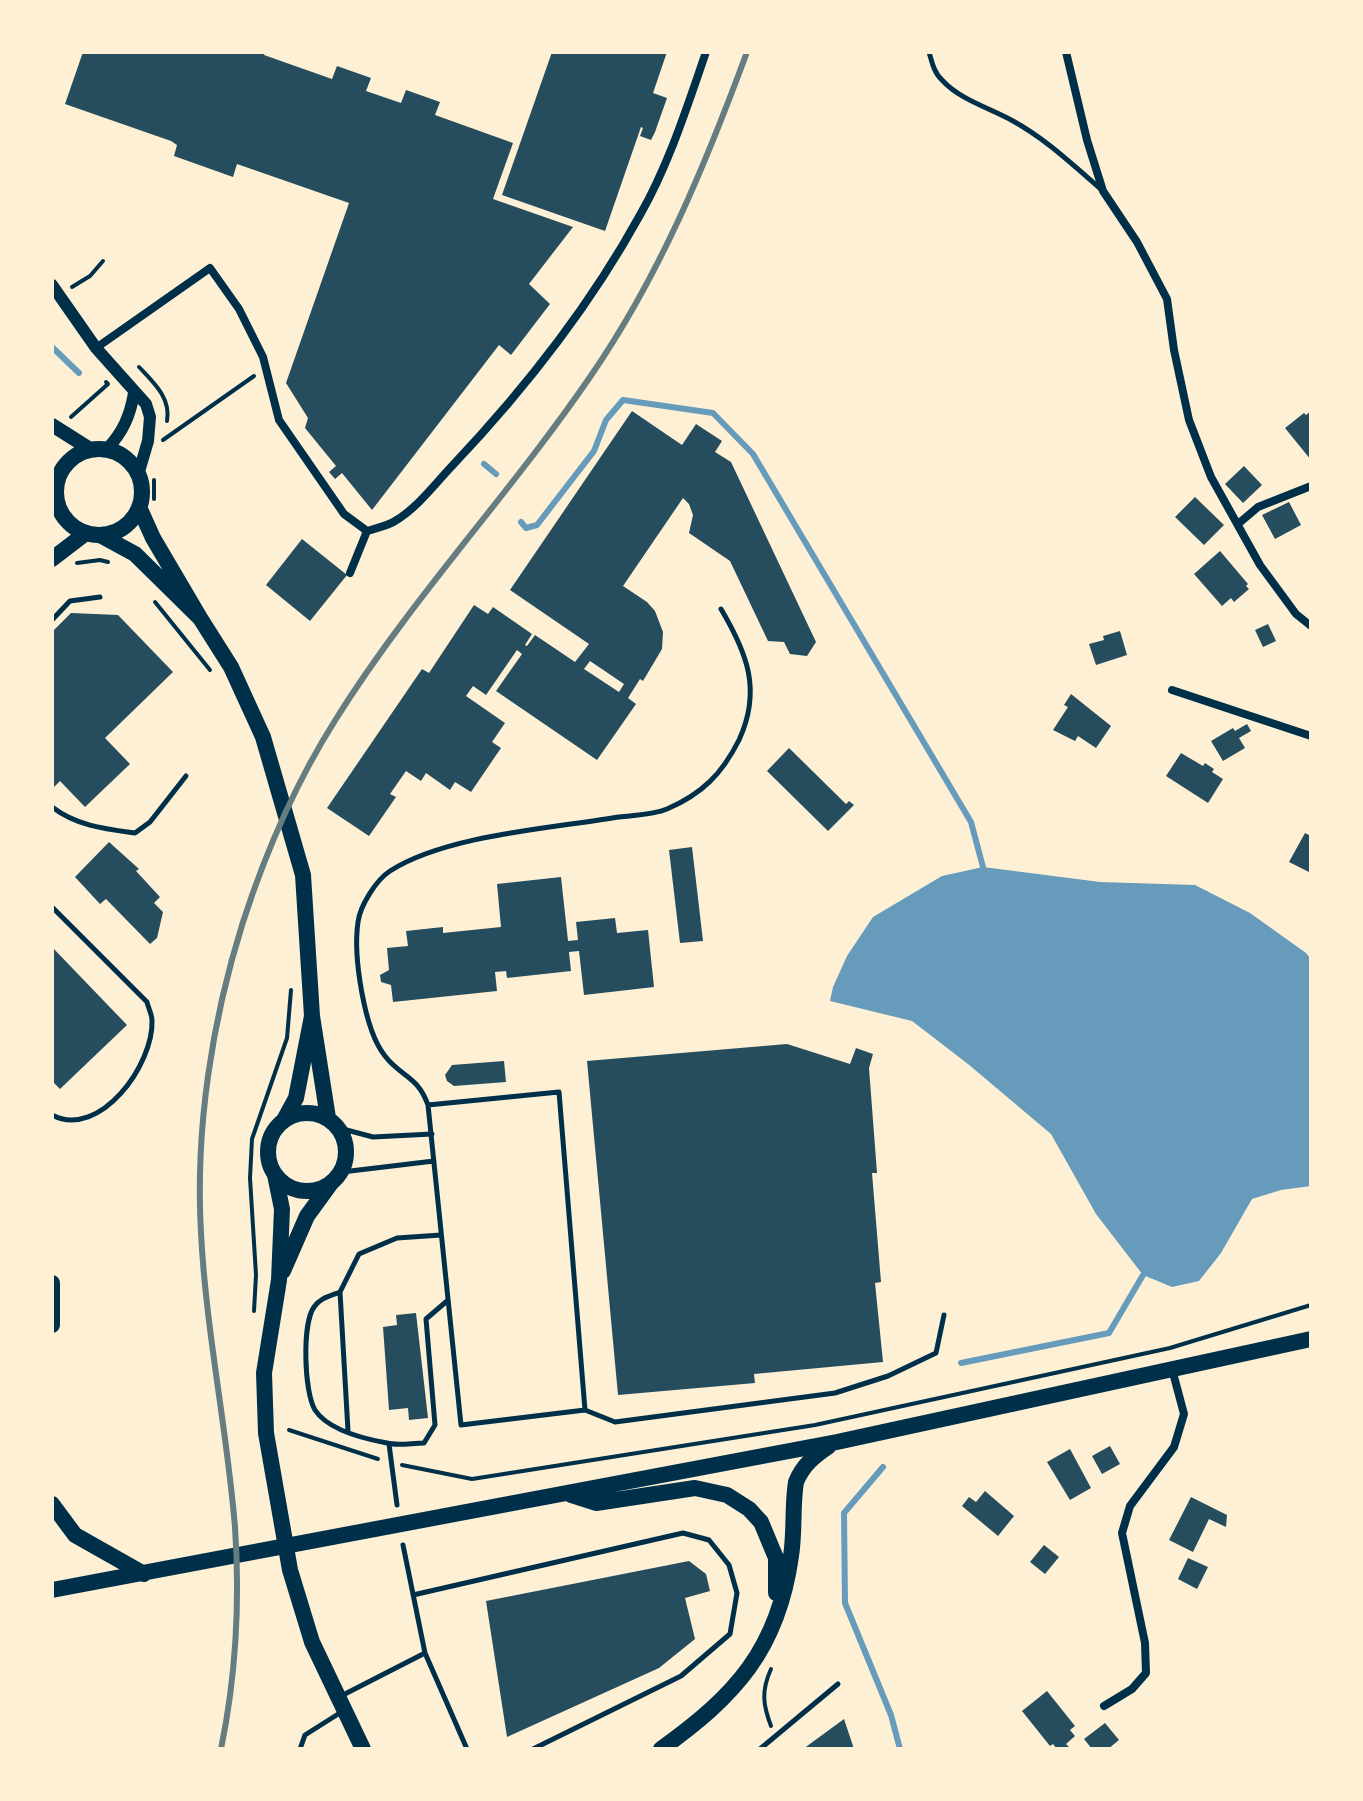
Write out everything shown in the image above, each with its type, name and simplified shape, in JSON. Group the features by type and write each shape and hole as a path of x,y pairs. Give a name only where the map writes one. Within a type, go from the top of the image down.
{"main road":[{"path":"58,425 99,449 120,454 146,473 142,496 153,538 231,667 263,737 303,875 312,1016 333,1123 347,1149 336,1178 307,1216 279,1280"},
{"path":"99,449 68,461 61,470 54,489 56,518 135,554 200,618"},
{"path":"52,559 93,534 124,527 147,506"},
{"path":"312,1016 296,1098 276,1129 268,1152 282,1209 279,1280 264,1373 266,1433 290,1570 312,1642 363,1749"},
{"path":"284,1120 306,1113 333,1123"},
{"path":"275,1175 284,1184 308,1191 320,1189 336,1178"},
{"path":"52,1283 52,1325"},
{"path":"52,1590 837,1442 1311,1339"},
{"path":"661,1749 693,1726 741,1680 761,1651 776,1615 791,1555 796,1482 812,1457 837,1442"},
{"path":"568,1494 596,1503 695,1488 727,1495 749,1509 761,1522 776,1558 776,1615"},
{"path":"52,1504 75,1535 144,1574"}],"street":[{"path":"367,531 393,523 434,485 477,439 593,292 647,201 671,150 706,52"},
{"path":"1066,52 1103,191 1137,242 1167,299 1189,420 1211,477 1269,577 1296,614 1311,626"},
{"path":"96,348 210,268 239,309 263,357 279,420 344,514 367,531"},
{"path":"52,285 96,348 146,404 150,417 146,473"},
{"path":"99,449 121,434 131,413 134,393"},
{"path":"1238,524 1258,507 1311,486"},
{"path":"350,573 367,531"},
{"path":"1172,690 1311,736"},
{"path":"1104,1706 1132,1689 1146,1673 1145,1643 1122,1533 1130,1506 1174,1447 1184,1414 1172,1369"}],"lane":[{"path":"929,52 934,70 942,81 963,96 1023,127 1070,161 1103,191"},
{"path":"52,620 70,601 100,597"},
{"path":"721,609 741,644 752,686 748,721 730,759 710,785 665,811 480,839 412,859 387,873 370,895 358,920 359,979 371,1031 386,1058 422,1090 428,1105 461,1425 585,1410 615,1422 835,1393 888,1376 936,1353 944,1315"},
{"path":"52,807 73,821 135,833 150,822 186,776"},
{"path":"52,907 147,1002 152,1021 146,1049 131,1084 86,1120 62,1120 52,1115"},
{"path":"428,1105 559,1092 585,1410"},
{"path":"333,1123 373,1137 432,1134"},
{"path":"336,1178 434,1161"},
{"path":"348,1431 340,1292 359,1254 397,1238 441,1235"},
{"path":"340,1292 320,1300 311,1310 306,1337 308,1387 315,1410 334,1426 389,1444 424,1443 435,1425 426,1319 447,1301"},
{"path":"389,1444 397,1505"},
{"path":"413,1595 683,1533 709,1540 729,1565 737,1593 730,1634 681,1676 533,1749"},
{"path":"403,1545 425,1653 467,1749"},
{"path":"300,1749 305,1735 341,1704 425,1653"},
{"path":"760,1749 838,1684"}],"path":[{"path":"70,288 90,276 103,261"},
{"path":"160,450 163,439 214,403 253,376 267,375"},
{"path":"58,425 108,384"},
{"path":"146,473 147,506"},
{"path":"71,564 100,560 111,562"},
{"path":"153,598 217,679"},
{"path":"253,1319 256,1275 250,1178 252,1139 287,1038 291,986"},
{"path":"289,1430 390,1462 472,1479 815,1425 1170,1348 1311,1305"},
{"path":"774,1662 767,1678 763,1705 775,1737"}],"water":[{"path":"983,867 1100,882 1195,885 1250,913 1311,959 1311,1186 1281,1190 1252,1199 1221,1253 1199,1281 1172,1287 1143,1275 1096,1214 1051,1134 912,1021 830,1001 847,956 873,917 942,876"}],"building":[{"path":"83,52 265,52 264,55 332,79 337,66 371,78 366,91 401,103 406,90 440,102 435,115 513,143 493,199 573,227 529,284 550,304 511,355 499,345 372,510 342,473 335,479 329,472 336,466 305,428 308,418 286,383 349,203 237,164 233,177 174,156 177,145 171,141 65,104"},
{"path":"552,52 667,52 653,93 667,98 651,140 640,136 641,127 605,231 502,195"},
{"path":"632,411 682,445 696,424 722,441 715,452 731,462 816,642 807,656 790,654 784,642 768,641 730,561 689,533 693,515 683,498 623,586 655,611 663,632 662,649 643,681 640,679 628,698 636,704 597,760 496,691 522,654 517,650 486,695 473,686 466,696 505,723 492,742 501,748 471,792 455,782 450,790 426,773 421,781 406,771 390,794 396,797 369,836 327,808 422,669 429,673 474,605 488,614 493,607 532,634 525,645 535,635 575,662 589,644 510,590","holes":["590,661 624,684 619,692 584,669"]},
{"path":"1311,411 1311,460 1285,428"},
{"path":"1244,466 1262,485 1243,503 1225,484"},
{"path":"1195,497 1224,525 1204,545 1175,517"},
{"path":"1289,502 1301,525 1275,539 1262,515"},
{"path":"302,539 347,575 310,621 266,585"},
{"path":"1220,551 1249,589 1234,602 1231,598 1222,606 1194,574"},
{"path":"71,613 118,615 173,672 105,738 130,764 85,807 60,781 52,789 52,632"},
{"path":"1268,624 1276,641 1263,647 1255,630"},
{"path":"1120,631 1127,655 1096,665 1089,644"},
{"path":"1071,694 1111,726 1096,748 1078,736 1075,741 1053,730 1068,707 1064,705"},
{"path":"1247,724 1251,731 1239,738 1245,748 1223,761 1211,741"},
{"path":"789,748 846,804 849,801 854,805 828,831 767,771"},
{"path":"1181,753 1203,766 1205,763 1223,779 1208,803 1166,776"},
{"path":"1305,833 1311,836 1311,873 1289,862"},
{"path":"109,842 139,869 136,871 160,897 154,903 163,912 157,938 150,944 106,899 100,904 75,877"},
{"path":"692,847 703,941 680,943 669,850"},
{"path":"561,877 568,941 578,940 576,922 615,918 617,933 648,930 654,987 584,995 579,951 569,952 571,971 507,978 506,971 495,972 497,991 393,1002 391,985 381,982 380,975 389,970 387,948 408,946 406,931 443,927 443,933 501,927 497,884"},
{"path":"52,947 127,1025 60,1089 52,1081"},
{"path":"787,1044 850,1064 856,1048 873,1054 869,1068 877,1173 872,1173 881,1282 875,1283 883,1362 754,1374 755,1383 618,1395 587,1061"},
{"path":"504,1061 506,1082 454,1086 445,1075 452,1065"},
{"path":"416,1313 428,1418 409,1420 408,1408 389,1410 383,1327 397,1325 396,1315"},
{"path":"1110,1446 1120,1464 1102,1474 1092,1456"},
{"path":"1070,1449 1091,1488 1070,1500 1047,1462"},
{"path":"985,1491 1014,1516 998,1536 962,1506 969,1497 976,1502"},
{"path":"1191,1497 1227,1515 1226,1527 1209,1519 1193,1552 1169,1540"},
{"path":"1044,1545 1059,1557 1045,1574 1030,1562"},
{"path":"1188,1558 1208,1567 1197,1589 1178,1579"},
{"path":"689,1561 706,1574 710,1591 685,1598 695,1639 659,1668 507,1737 486,1601"},
{"path":"1047,1691 1075,1726 1070,1730 1075,1736 1066,1744 1067,1749 1057,1749 1053,1744 1050,1746 1022,1711"},
{"path":"844,1719 854,1749 803,1749"},
{"path":"1105,1723 1119,1740 1108,1749 1092,1749 1084,1739"}],"waterway":[{"path":"52,347 79,373"},
{"path":"521,522 526,528 537,525 594,451 606,420 623,400 713,413 753,454 971,822 983,867"},
{"path":"484,464 496,474"},
{"path":"961,1363 1109,1333 1143,1275"},
{"path":"883,1467 844,1513 845,1603 891,1715 900,1749"}],"railway":[{"path":"221,1749 233,1666 237,1611 236,1555 204,1270 201,1154 203,1115 215,1036 243,922 283,818 336,719 396,631 590,377 638,300 679,220 747,52"}]}
